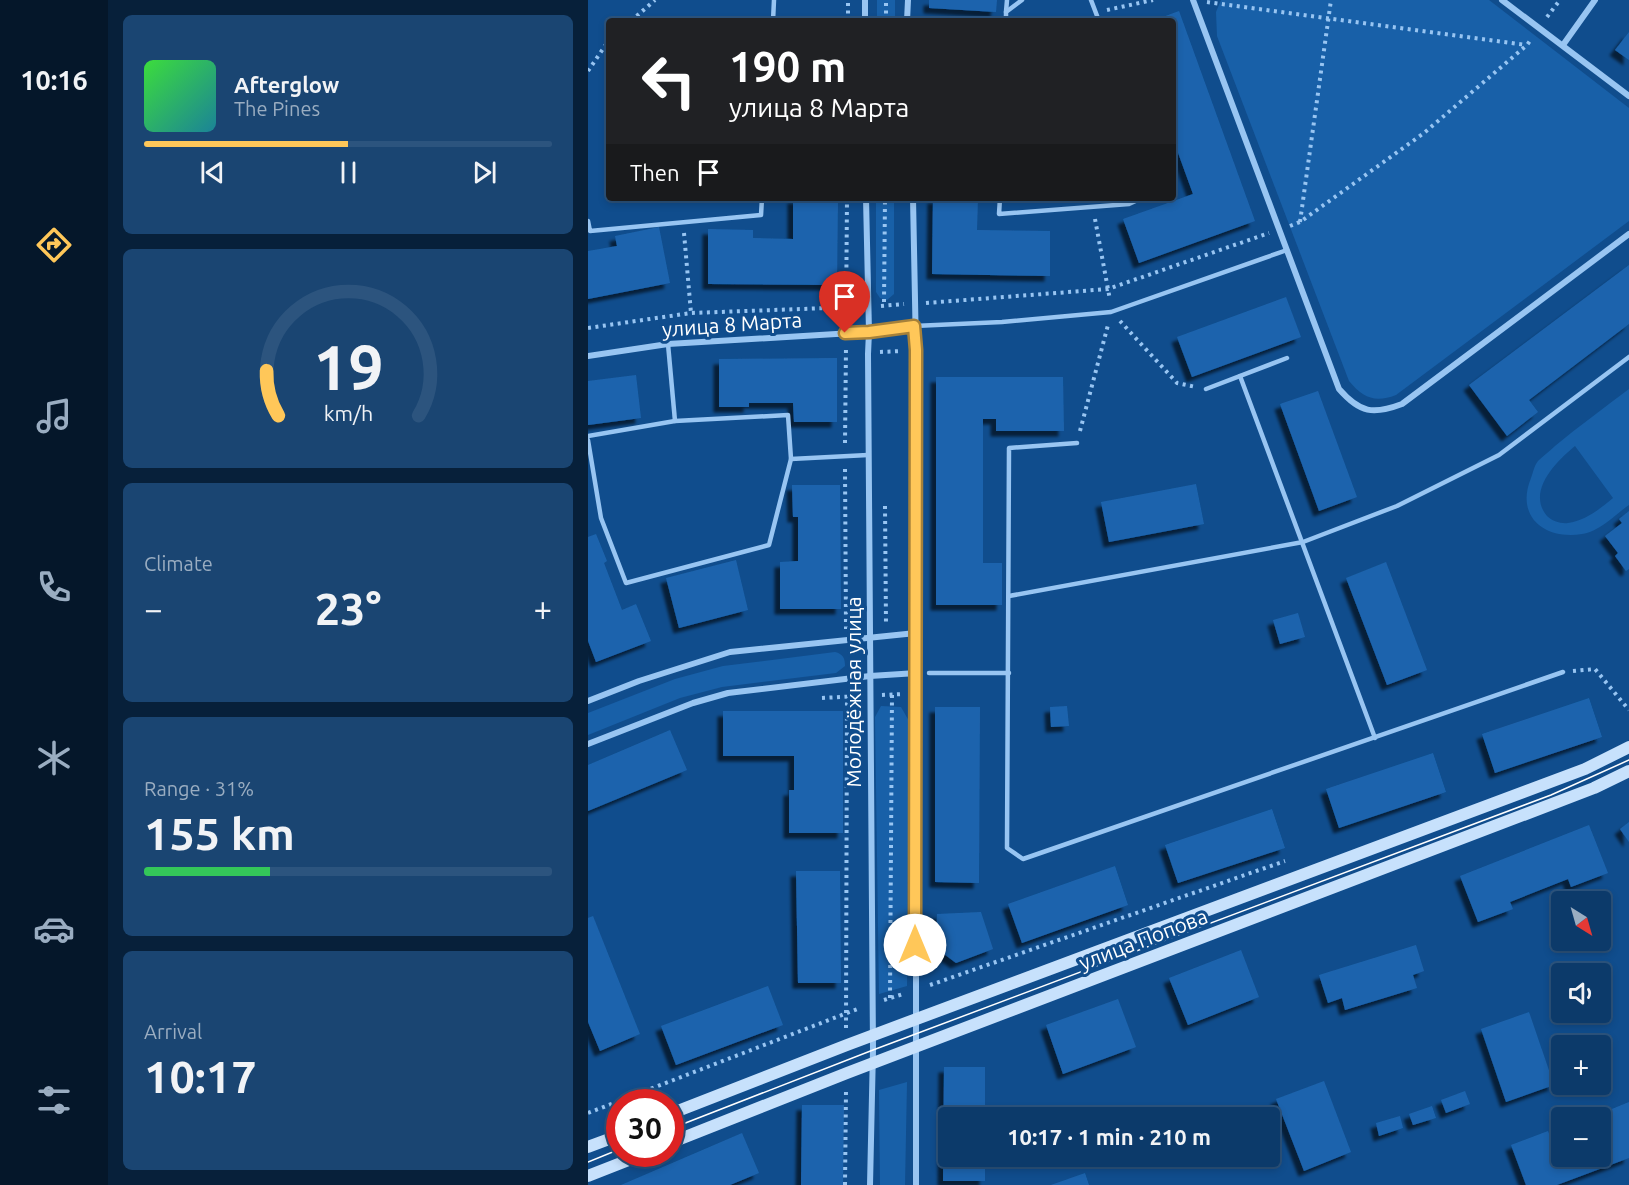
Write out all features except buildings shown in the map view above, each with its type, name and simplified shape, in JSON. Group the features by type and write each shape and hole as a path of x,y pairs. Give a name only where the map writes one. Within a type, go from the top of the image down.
{"street":[{"path":"865,0 865,18"},
{"path":"908,0 908,18"},
{"path":"1193,0 1339,389 1350,402 1360,409 1374,411 1402,404 1629,234"},
{"path":"1502,0 1629,96"},
{"path":"1563,45 1595,0"},
{"name":"Молодёжная улица","path":"866,201 869,332 872,1004 870,1185"},
{"path":"913,201 916,304 914,326 916,350 917,694 916,1185"},
{"name":"улица 8 Марта","path":"588,356 668,344 869,332 914,326"},
{"path":"588,701 639,681 730,652 916,633"},
{"path":"588,744 693,703 728,693 870,676 916,673"},
{"name":"улица Попова","path":"684,1109 847,1045 1574,773 1629,747"},
{"name":"улица Попова","path":"684,1137 917,1046 1594,788 1629,771"},
{"path":"588,1147 606,1140"},
{"path":"588,1176 611,1167"}],"lane":[{"path":"773,18 774,0"},
{"path":"1006,18 1007,0"},
{"path":"1006,12 1022,0"},
{"path":"1092,0 1097,18"},
{"path":"588,221 590,231 761,215 762,201"},
{"path":"1000,201 999,214 1129,204 1136,201"},
{"path":"914,326 1002,322 1111,312 1287,250"},
{"path":"668,344 675,421"},
{"path":"1009,596 1303,542 1397,507 1499,455 1629,357"},
{"path":"1206,389 1287,358"},
{"path":"1240,376 1375,738"},
{"path":"788,415 791,459 769,545 626,583 601,518 588,438 675,421 788,415"},
{"path":"1077,443 1009,448 1007,848 1023,859 1563,672"},
{"path":"791,459 868,455"},
{"path":"929,673 1009,673"}],"path":[{"path":"634,18 655,0"},
{"path":"848,0 848,18"},
{"path":"886,0 886,18"},
{"path":"1096,13 1153,0"},
{"path":"1193,0 1527,45"},
{"path":"1300,222 1331,0"},
{"path":"588,328 691,313 867,307 1108,289 1300,222 1424,133 1527,45 1560,0"},
{"path":"588,71 606,44"},
{"path":"846,640 847,201"},
{"path":"884,305 885,201"},
{"path":"683,221 691,313"},
{"path":"1111,312 1177,383 1206,389"},
{"path":"846,355 916,350"},
{"path":"1563,672 1595,669 1629,710"},
{"path":"847,680 847,1045"},
{"path":"812,698 917,694"},
{"path":"890,998 892,695"},
{"path":"588,1113 846,1012 1294,858"},
{"path":"845,1185 847,1073"}],"shaded area":[{"path":"877,0 895,0 895,18 877,18"},
{"path":"1221,0 1489,0 1629,108 1629,221 1396,395 1376,399 1364,395 1349,381 1217,36 1216,12"},
{"path":"876,201 894,201 894,294 887,300 880,298 876,292"},
{"path":"1629,389 1629,505 1588,533 1569,535 1545,529 1530,514 1527,504 1527,492 1537,463","holes":["1575,446 1613,498 1587,517 1574,522 1560,523 1547,516 1541,506 1540,497 1546,477"]},
{"path":"835,652 842,655 845,663 845,666 836,673 722,687 680,698 588,735 588,713 675,679 723,666"},
{"path":"881,706 901,707 909,721 907,986 879,994 875,717"},
{"path":"907,1082 905,1185 880,1185 879,1090"}],"tram line":[{"path":"684,1124 873,1050 1551,795 1629,760"},
{"path":"588,1162 606,1155"}],"route":[{"path":"845,333 914,326 916,350 917,694 915,945"}]}
